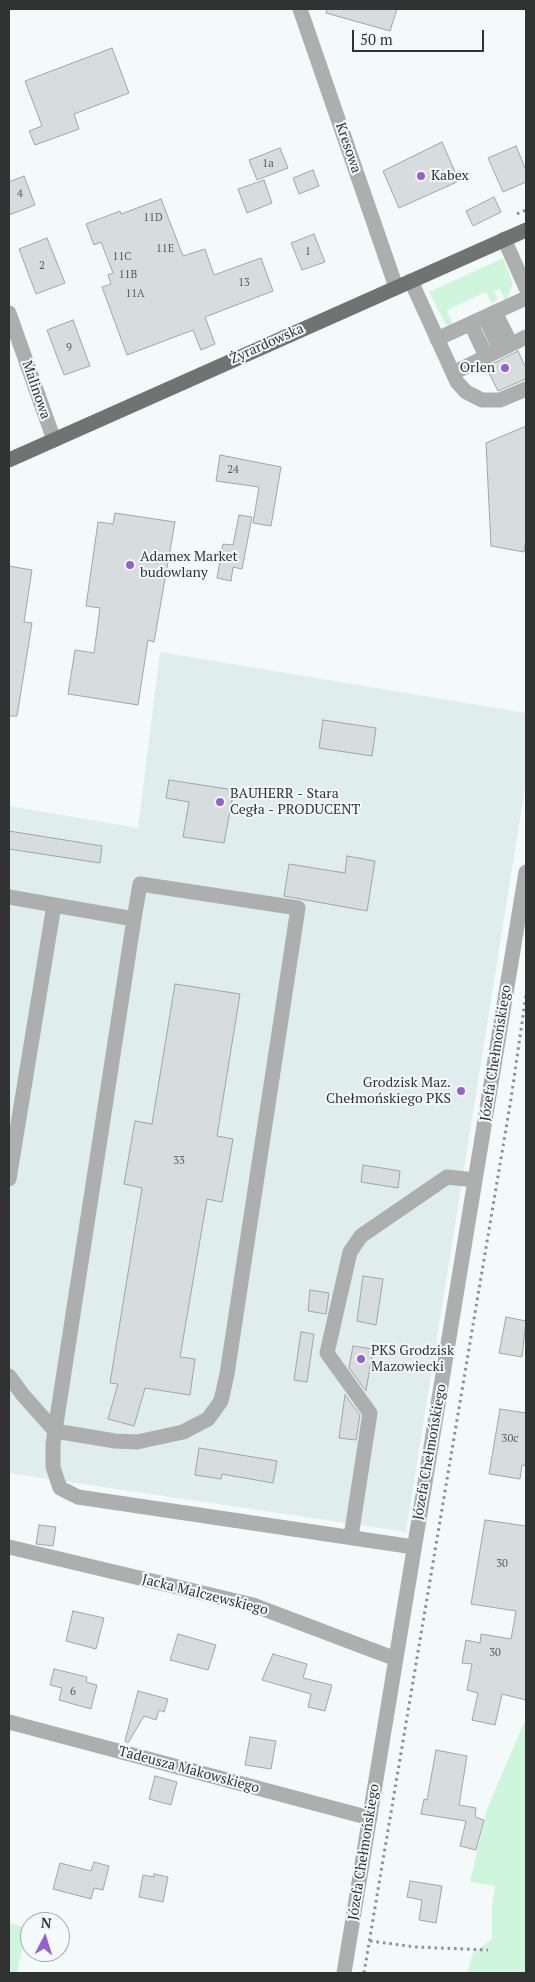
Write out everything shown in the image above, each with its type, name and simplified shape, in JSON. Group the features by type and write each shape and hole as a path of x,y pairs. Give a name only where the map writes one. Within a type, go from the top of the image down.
{"main road":[{"name":"Żyrardowska","path":"9,460 526,230"}],"street":[{"name":"Kresowa","path":"300,9 396,287"},
{"path":"504,239 526,288"},
{"path":"411,281 457,382 466,392 482,400 500,400 526,389"},
{"path":"437,339 526,298"},
{"name":"Malinowa","path":"9,313 54,440"},
{"path":"484,318 499,350"},
{"path":"484,318 499,350"},
{"path":"453,373 526,337"},
{"name":"Józefa Chełmońskiego","path":"344,1973 526,878"},
{"path":"9,1376 23,1395 55,1430 115,1441 137,1442 183,1432 208,1419 221,1400 227,1374 298,908 140,884 55,1430 53,1467 60,1488 78,1497 414,1548"},
{"path":"9,897 134,918"},
{"path":"9,1179 54,905"},
{"path":"351,1538 370,1413 327,1353 350,1252 360,1236 447,1177 475,1180"},
{"name":"Jacka Malczewskiego","path":"9,1548 253,1605 396,1659"},
{"name":"Tadeusza Makowskiego","path":"9,1722 370,1818"}],"path":[{"path":"364,1973 510,1108 526,995"},
{"path":"370,1941 416,1947 488,1950"}],"shaded area":[{"path":"160,652 526,713 526,781 406,1532 9,1473 9,806 138,828"}],"green space":[{"path":"503,258 513,284 507,299 505,300 500,289 494,291 498,300 491,303 486,292 447,310 453,325 446,325 429,292"},
{"path":"526,1718 526,1973 467,1973 473,1953 492,1939 492,1905 495,1886 470,1882 487,1809"},
{"path":"9,1923 20,1926 20,1960 17,1973 9,1973"}],"building":[{"path":"327,9 397,9 390,31 326,13"},
{"path":"112,48 129,93 74,114 79,129 35,145 29,131 42,126 25,81"},
{"name":"Kabex","path":"442,142 459,181 399,208 383,171"},
{"path":"516,146 526,170 526,182 503,192 488,158"},
{"path":"280,148 288,168 257,180 249,160"},
{"path":"313,170 319,186 299,194 293,178"},
{"path":"24,176 35,205 9,215 9,182"},
{"path":"264,180 272,203 247,213 238,189"},
{"path":"494,197 501,212 473,226 466,211"},
{"path":"161,199 183,256 205,249 214,275 261,258 273,291 205,317 215,344 201,350 193,330 127,355 102,287 111,284 108,275 113,273 101,242 94,245 86,224 120,211 121,214"},
{"path":"314,234 325,262 302,270 291,243"},
{"path":"47,238 65,283 36,294 19,249"},
{"path":"73,320 90,366 64,375 47,330"},
{"path":"518,351 526,368 526,379 498,391 486,367"},
{"path":"526,426 526,540 524,552 491,546 486,443"},
{"path":"220,455 281,467 271,526 253,523 259,487 216,481"},
{"name":"Adamex Market budowlany","path":"115,513 175,522 154,642 148,640 138,705 68,694 75,650 94,653 100,608 86,606 98,522 113,524"},
{"path":"239,515 252,517 242,569 233,567 231,581 217,578 223,544 233,545"},
{"path":"9,566 32,570 24,622 32,623 17,716 9,716"},
{"path":"323,720 376,728 372,756 319,748"},
{"path":"169,780 234,790 224,843 183,837 189,802 166,798"},
{"path":"9,831 102,846 100,863 9,849"},
{"path":"347,856 375,861 367,911 284,896 289,864 345,873"},
{"path":"175,984 240,994 217,1136 233,1139 222,1202 207,1199 180,1357 195,1359 190,1395 145,1388 134,1426 108,1419 118,1384 110,1383 142,1188 124,1184 135,1121 152,1124"},
{"path":"363,1165 400,1171 398,1188 361,1182"},
{"path":"363,1276 383,1279 376,1325 357,1321"},
{"path":"310,1290 329,1293 326,1314 308,1311"},
{"path":"506,1317 526,1321 522,1357 499,1353"},
{"path":"301,1332 314,1334 307,1382 294,1380"},
{"path":"353,1346 373,1349 366,1391 349,1368"},
{"path":"345,1395 360,1415 356,1440 339,1438"},
{"path":"500,1409 526,1413 526,1466 522,1465 520,1479 489,1474"},
{"path":"199,1448 277,1461 273,1483 222,1474 221,1479 195,1475"},
{"path":"485,1520 526,1526 526,1700 502,1694 495,1725 472,1720 478,1693 467,1690 472,1664 462,1663 466,1640 480,1643 481,1634 511,1639 516,1611 471,1604"},
{"path":"39,1525 56,1527 53,1546 36,1544"},
{"path":"73,1611 104,1618 96,1649 66,1641"},
{"path":"178,1634 216,1645 208,1670 170,1660"},
{"path":"273,1654 307,1664 303,1678 332,1685 325,1711 308,1707 311,1694 262,1680"},
{"path":"54,1669 87,1677 86,1682 97,1685 91,1709 59,1700 62,1688 50,1685"},
{"path":"138,1691 168,1699 164,1712 159,1710 156,1720 144,1716 128,1743 125,1741"},
{"path":"250,1737 276,1741 271,1769 245,1765"},
{"path":"436,1750 467,1756 459,1805 476,1808 475,1817 484,1820 476,1850 460,1846 466,1821 421,1814 424,1799 427,1800"},
{"path":"155,1776 177,1782 171,1805 149,1799"},
{"path":"94,1862 109,1866 103,1890 94,1888 91,1899 53,1889 60,1863 91,1871"},
{"path":"154,1874 168,1877 163,1902 139,1897 143,1875 154,1877"},
{"path":"410,1881 442,1886 436,1923 419,1920 422,1900 407,1897"}],"place":[{"name":"Kabex","path":"421,176"},
{"name":"Orlen","path":"505,368"},
{"name":"Adamex Market budowlany","path":"130,565"},
{"name":"BAUHERR - Stara Cegła - PRODUCENT","path":"220,802"},
{"name":"Grodzisk Maz. Chełmońskiego PKS","path":"461,1091"},
{"name":"PKS Grodzisk Mazowiecki","path":"361,1359"}]}
